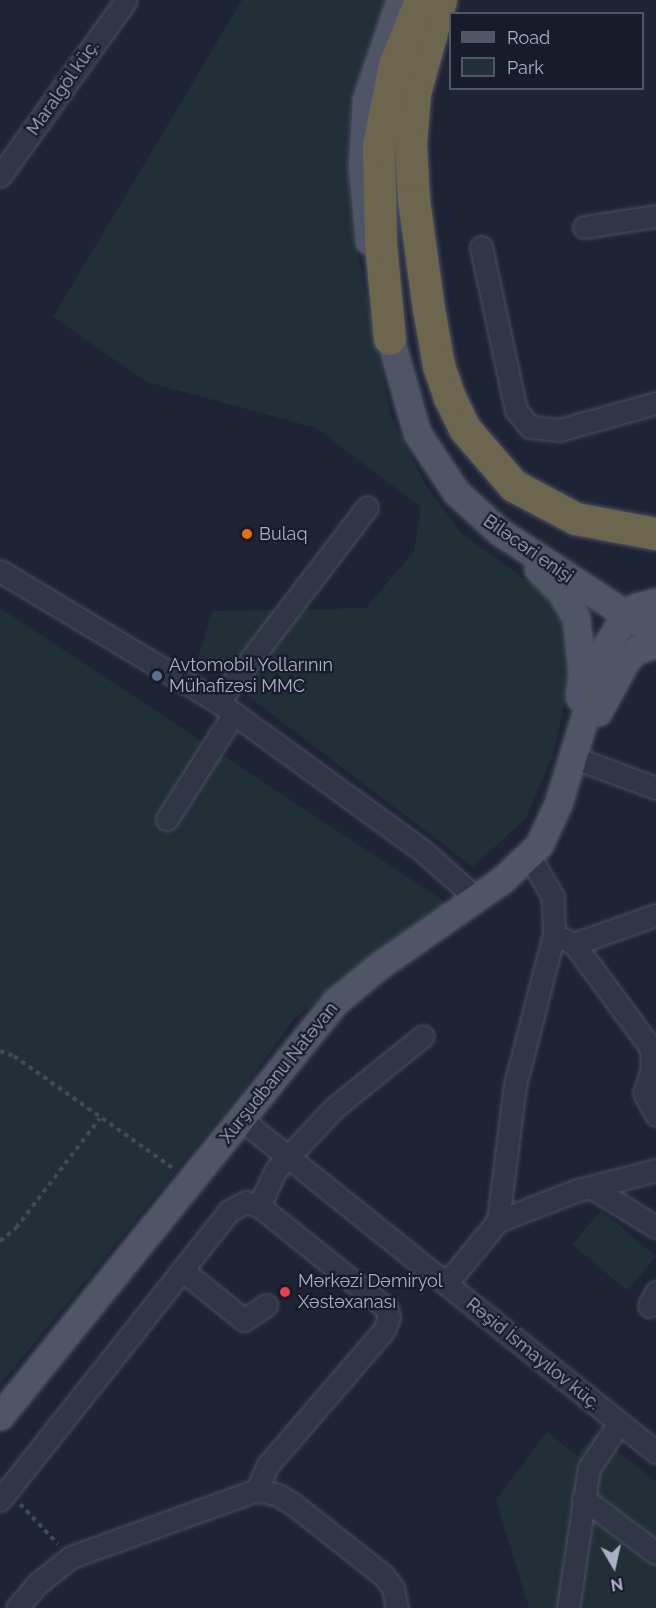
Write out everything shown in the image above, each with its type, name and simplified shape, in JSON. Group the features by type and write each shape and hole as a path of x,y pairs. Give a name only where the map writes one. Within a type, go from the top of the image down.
{"highway":[{"path":"390,339 381,243 379,145 395,65 421,0"},
{"path":"441,0 415,94 411,145 414,200 429,309 439,366 450,398 465,429 488,460 533,498 576,519 656,534"}],"main road":[{"name":"Biləcəri enişi","path":"400,0 374,65 366,100 363,136 365,217 390,339 417,433 432,459 456,492 500,532 625,615"},
{"path":"500,532 561,592 576,618 582,673 572,758"},
{"path":"572,758 599,666 625,615 636,607 656,603"},
{"path":"625,615 656,634"},
{"path":"572,758 627,659 637,650 656,644"},
{"name":"Xurşudbanu Natəvan","path":"0,1416 193,1181 335,1002 380,965 477,899 530,856 550,824 572,758"}],"street":[{"name":"Maralgöl küç.","path":"0,176 126,0"},
{"path":"584,227 656,216"},
{"path":"481,247 516,410 530,427 559,430 656,403"},
{"path":"167,819 226,707 367,507"},
{"path":"0,570 226,707 423,851 477,899"},
{"path":"572,758 656,788"},
{"path":"498,1221 515,1085 555,934 553,897 530,856"},
{"path":"574,944 656,915"},
{"path":"555,934 574,944 651,1048 652,1069 644,1092 656,1115"},
{"path":"259,1206 275,1171 334,1108 423,1036"},
{"name":"Rəşid İsmayılov küç.","path":"242,1120 656,1452"},
{"path":"446,1284 498,1221 591,1187 656,1170"},
{"path":"591,1187 656,1227"},
{"path":"4,1495 229,1211 246,1202 259,1206 386,1308 389,1317 384,1330 267,1466 257,1490"},
{"path":"182,1270 244,1320 266,1305"},
{"path":"568,1608 583,1498 593,1456 619,1423"},
{"path":"17,1608 37,1584 71,1557 257,1490 278,1495 293,1504 383,1575 393,1588 397,1608"},
{"path":"583,1498 656,1553"}],"path":[{"path":"0,1051 14,1056 193,1181"},
{"path":"0,1241 16,1228 100,1118"},
{"path":"4,1495 71,1557"}],"green space":[{"path":"242,0 386,0 351,103 348,160 352,225 392,419 426,485 461,533 544,593 565,622 574,659 554,752 526,818 473,867 198,658 212,611 366,608 414,551 421,507 316,428 147,382 53,317"},
{"path":"0,608 447,903 295,1018 241,1092 0,1385"},
{"path":"601,1210 656,1256 627,1291 572,1244"},
{"path":"547,1432 577,1456 595,1433 656,1482 656,1608 529,1608 496,1500"}],"place":[{"name":"Bulaq","path":"247,534"},
{"name":"Avtomobil Yollarının Mühafizəsi MMC","path":"157,676"},
{"name":"Mərkəzi Dəmiryol Xəstəxanası","path":"285,1292"}]}
